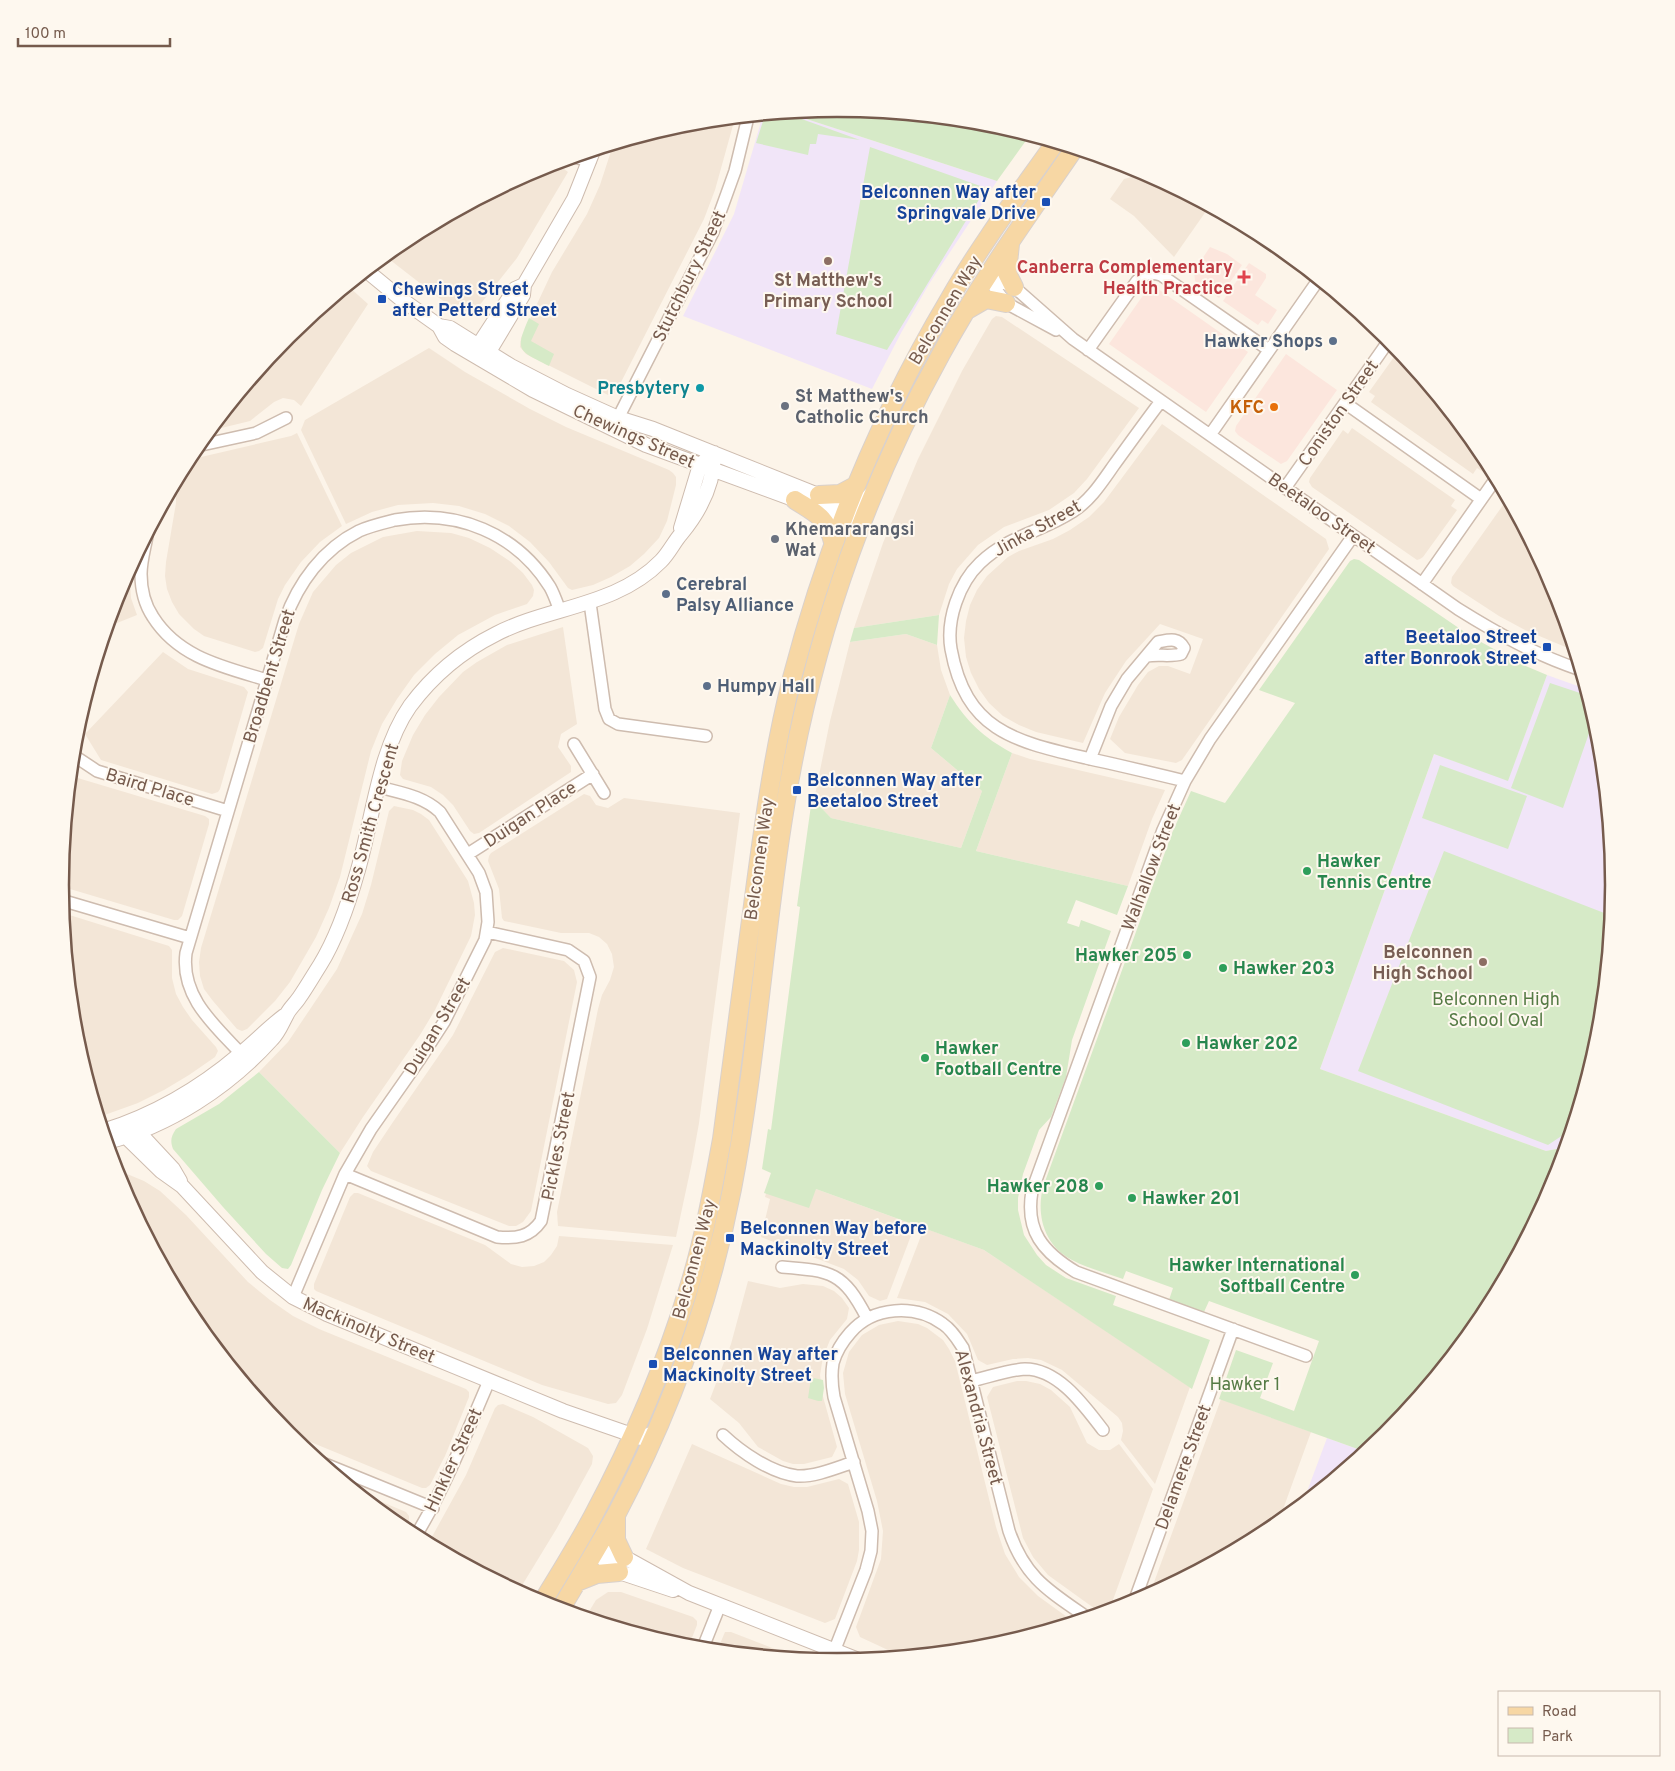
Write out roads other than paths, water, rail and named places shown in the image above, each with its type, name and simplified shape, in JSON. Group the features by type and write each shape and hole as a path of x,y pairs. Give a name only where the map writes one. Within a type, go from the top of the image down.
{"main road":[{"name":"Belconnen Way","path":"545,1597 592,1518 630,1440 661,1367 690,1285 722,1139 763,826 780,728 807,624 833,542 855,486 901,386 951,296 1052,148"},
{"name":"Belconnen Way","path":"564,1603 617,1513 656,1432 685,1360 706,1298 722,1237 741,1142 790,775 801,723 825,630 854,544 896,443 919,395 966,310 1010,240 1071,154"},
{"path":"951,296 973,278 986,277 982,262 988,239"},
{"path":"1010,240 1007,272 1014,286"},
{"path":"966,310 986,300 1006,303"},
{"path":"819,495 840,494 855,486"},
{"path":"795,500 825,521 833,542"},
{"path":"763,826 782,828"},
{"path":"722,1139 741,1142"},
{"path":"576,1582 621,1565 615,1527 617,1513"},
{"path":"566,1563 582,1554 596,1550 592,1534 592,1518"}],"street":[{"name":"Stutchbury Street","path":"616,423 713,232 735,171 747,122"},
{"path":"481,353 523,295 524,285 574,199 590,158"},
{"path":"1088,350 1137,281 1142,276 1156,273 1269,350"},
{"name":"Chewings Street","path":"372,275 439,326 446,337 481,353 508,371 536,386 616,423 646,445 834,514 845,513 838,503 653,429 616,423"},
{"name":"Beetaloo Street","path":"986,277 1014,286 1088,350 1458,609 1504,637 1574,668"},
{"name":"Beetaloo Street","path":"986,277 1006,303 1073,339"},
{"path":"1210,435 1316,285"},
{"name":"Coniston Street","path":"1285,488 1385,346"},
{"name":"Jinka Street","path":"1161,401 1104,479 1073,512 1048,526 1013,539 994,550 979,563 962,588 955,606 950,628 950,643 959,683 968,700 981,715 1006,734 1026,743 1185,780"},
{"path":"1345,403 1481,499"},
{"path":"209,443 256,433 286,418"},
{"path":"700,465 714,453"},
{"name":"Ross Smith Crescent","path":"112,1138 122,1130 245,1058 274,1038 286,1014 321,963 347,908 378,787 395,732 409,708 426,686 447,665 471,648 498,633 527,621 590,603 618,592 641,578 661,561 692,520 714,470 714,453"},
{"name":"Ross Smith Crescent","path":"679,536 700,465"},
{"path":"1422,584 1492,483"},
{"path":"854,544 853,528 845,513 855,510 864,504 877,487"},
{"name":"Broadbent Street","path":"245,1058 202,1010 192,995 186,978 185,961 190,938 288,611 302,583 325,556 360,531 383,523 408,518 434,517 460,520 490,532 518,550 535,567 551,588 560,612"},
{"name":"Walhallow Street","path":"1306,1356 1076,1272 1060,1262 1042,1244 1031,1222 1029,1206 1032,1191 1163,830 1185,780 1210,739 1353,536"},
{"path":"144,553 141,575 143,593 149,610 159,626 172,641 189,653 208,662 267,680"},
{"path":"590,603 605,709 609,719 618,724 706,736"},
{"path":"1090,759 1111,706 1127,679 1147,656"},
{"name":"Duigan Place","path":"574,744 604,793"},
{"name":"Baird Place","path":"80,759 97,771 228,811"},
{"name":"Duigan Place","path":"468,854 592,774"},
{"name":"Duigan Street","path":"293,1297 345,1174 371,1129 444,1022 478,955 488,922 486,892 479,873 440,812 432,804 421,798 378,787"},
{"path":"69,902 190,938"},
{"name":"Pickles Street","path":"345,1174 497,1236 515,1238 526,1235 542,1221 590,977 584,961 568,950 486,932"},
{"name":"Ross Smith Crescent","path":"122,1130 168,1118 218,1087 245,1058"},
{"path":"156,1152 156,1136 160,1125 168,1118"},
{"name":"Mackinolty Street","path":"122,1130 156,1152 179,1177 182,1186"},
{"name":"Mackinolty Street","path":"122,1130 160,1171 182,1186 262,1272 293,1297 326,1314 630,1440"},
{"path":"782,1266 814,1270 828,1274 845,1284 854,1293 867,1318"},
{"name":"Alexandria Street","path":"835,1649 866,1570 871,1551 872,1531 868,1511 834,1397 832,1381 833,1364 842,1342 853,1329 867,1318 890,1311 906,1310 930,1316 944,1324 955,1335 963,1348 1009,1531 1016,1550 1034,1577 1051,1592 1082,1614"},
{"name":"Delamere Street","path":"1137,1594 1233,1329"},
{"path":"971,1381 1026,1369 1040,1372 1053,1377 1078,1398 1103,1430"},
{"name":"Hinkler Street","path":"419,1530 433,1508 489,1381"},
{"path":"640,1465 630,1440 642,1438 656,1432"},
{"path":"723,1436 738,1449 754,1459 778,1471 797,1476 815,1474 854,1462"},
{"path":"339,1470 433,1508"},
{"path":"596,1550 609,1552 621,1565 846,1654"},
{"path":"705,1642 720,1605"}],"place":[{"name":"Belconnen Way after Springvale Drive","path":"1046,202"},
{"name":"St Matthew's Primary School","path":"828,261"},
{"name":"Canberra Complementary Health Practice","path":"1244,277"},
{"name":"Chewings Street after Petterd Street","path":"382,299"},
{"name":"Hawker Shops","path":"1333,341"},
{"name":"Presbytery","path":"700,388"},
{"name":"St Matthew's Catholic Church","path":"785,406"},
{"name":"KFC","path":"1274,407"},
{"name":"Khemararangsi Wat","path":"775,539"},
{"name":"Cerebral Palsy Alliance","path":"666,594"},
{"name":"Beetaloo Street after Bonrook Street","path":"1547,647"},
{"name":"Humpy Hall","path":"707,686"},
{"name":"Belconnen Way after Beetaloo Street","path":"797,790"},
{"name":"Hawker Tennis Centre","path":"1307,871"},
{"name":"Hawker 205","path":"1187,955"},
{"name":"Belconnen High School","path":"1483,962"},
{"name":"Hawker 203","path":"1223,968"},
{"name":"Hawker 202","path":"1186,1043"},
{"name":"Hawker Football Centre","path":"925,1058"},
{"name":"Hawker 208","path":"1099,1186"},
{"name":"Hawker 201","path":"1132,1198"},
{"name":"Belconnen Way before Mackinolty Street","path":"730,1238"},
{"name":"Hawker International Softball Centre","path":"1355,1275"},
{"name":"Belconnen Way after Mackinolty Street","path":"653,1364"}],"park label":[{"name":"Belconnen High School Oval","path":"1496,1009"},
{"name":"Hawker 1","path":"1245,1384"}]}
